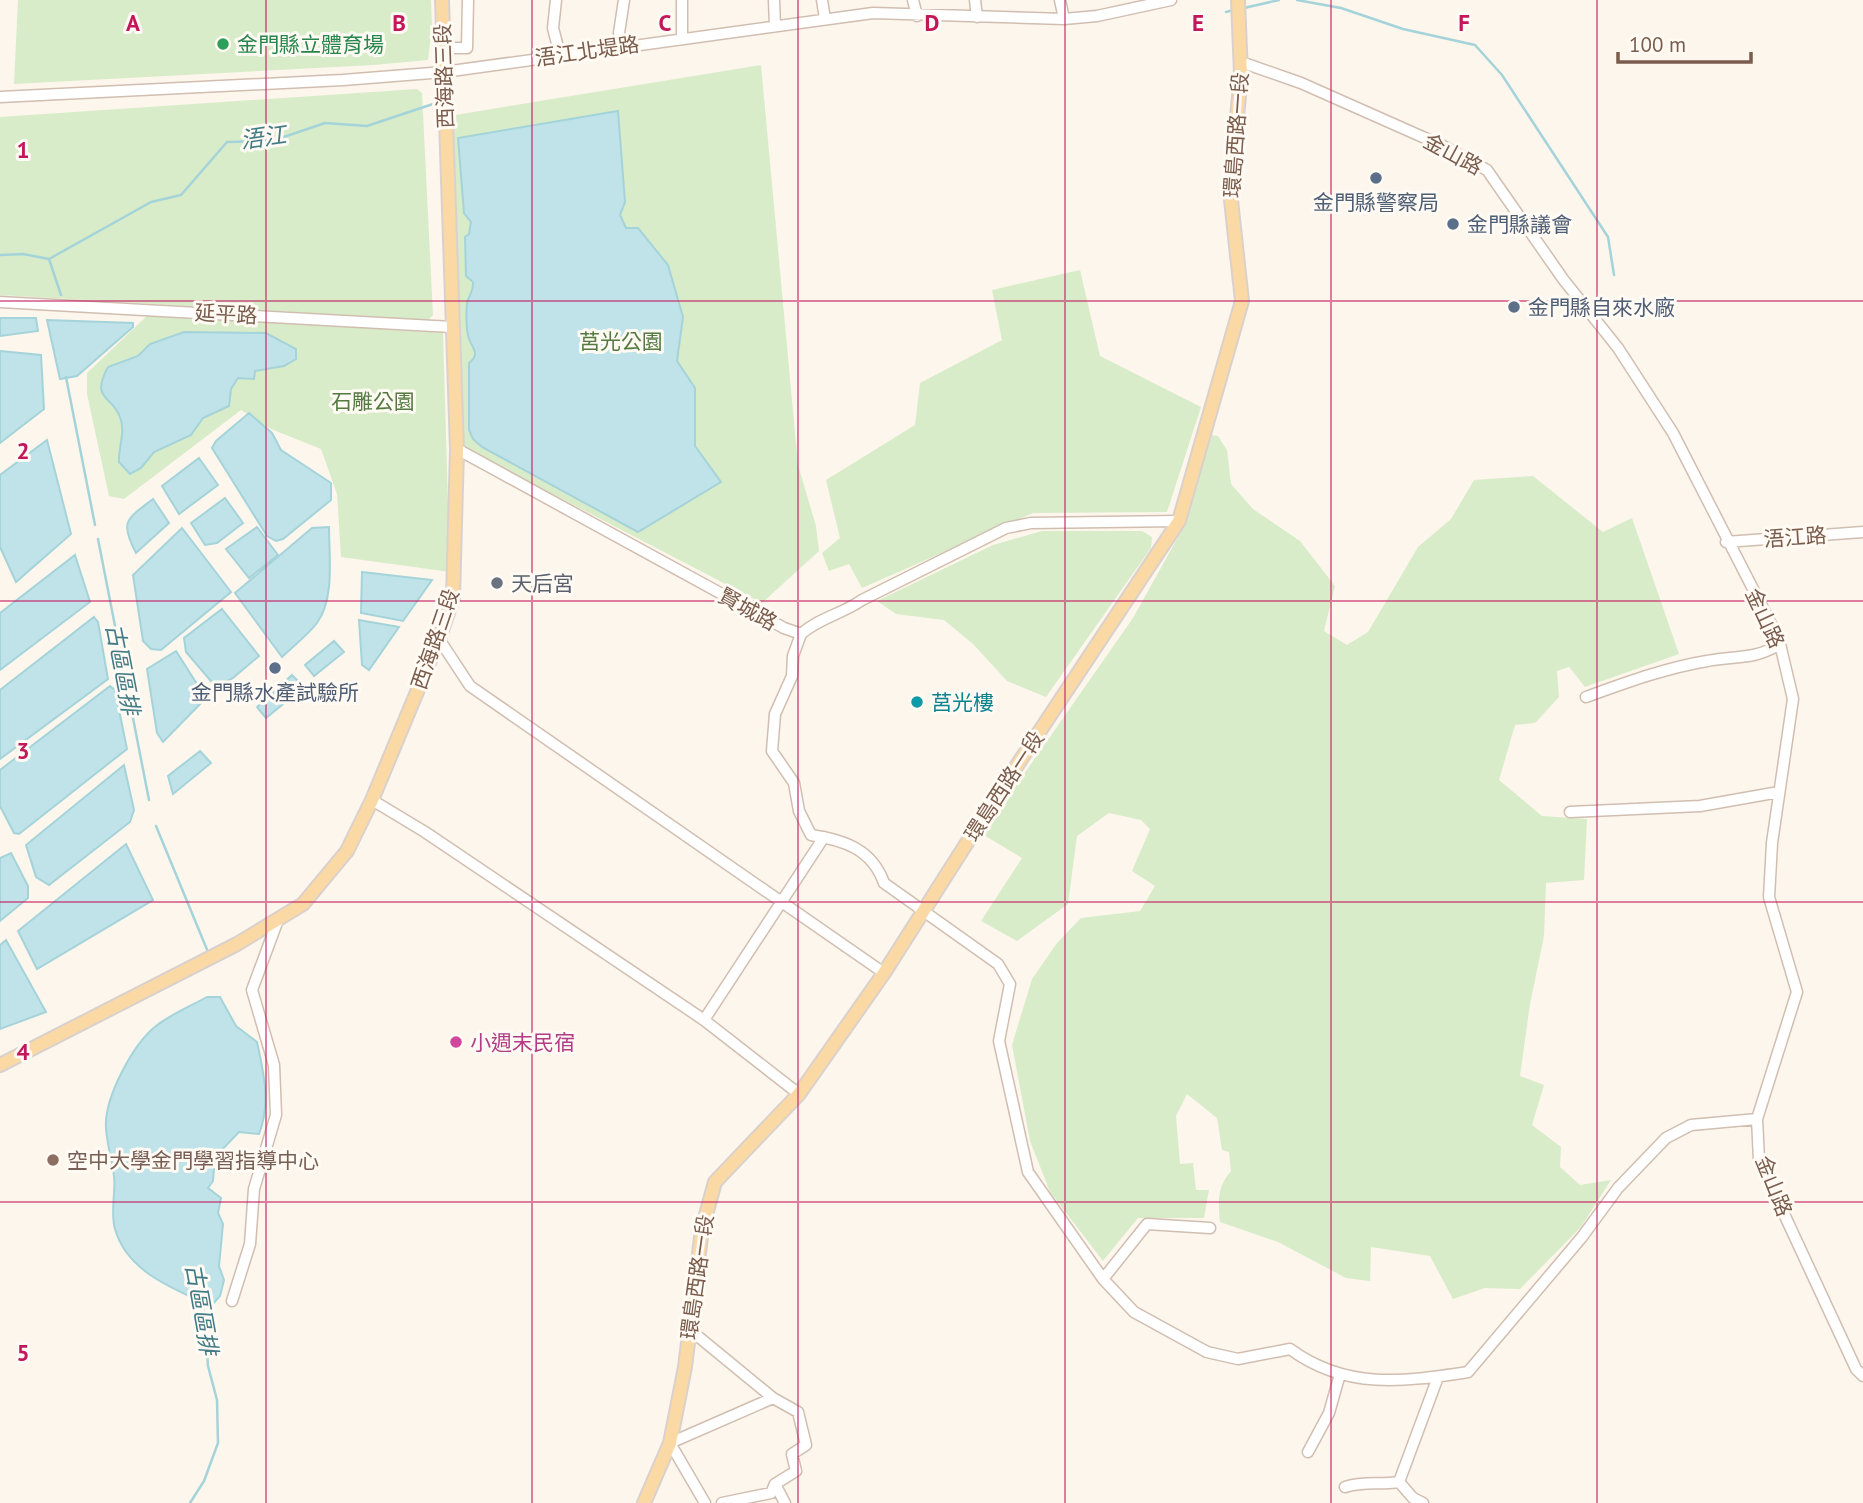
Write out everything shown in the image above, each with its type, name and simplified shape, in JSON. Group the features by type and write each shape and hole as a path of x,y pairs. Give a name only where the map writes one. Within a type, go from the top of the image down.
{"main road":[{"name":"西海路三段","path":"0,1065 237,944 303,904 347,851 372,800 439,639 453,598 457,449 442,0"},
{"name":"環島西路一段","path":"644,1503 670,1443 702,1228 715,1182 799,1094 884,973 1179,521 1242,301 1230,191 1241,62 1238,0"}],"street":[{"path":"443,48 467,48 468,0"},
{"path":"556,0 553,28 560,55"},
{"path":"624,0 620,33 624,46"},
{"path":"682,0 682,38"},
{"path":"774,0 775,26"},
{"path":"822,0 825,19"},
{"path":"913,0 917,16"},
{"path":"975,0 977,18"},
{"path":"1060,0 1064,19"},
{"name":"浯江北堤路","path":"0,97 343,80 444,72 873,13 1064,19 1097,16 1164,1"},
{"name":"金山路","path":"1241,62 1301,83 1443,146 1487,170 1563,279 1618,348 1673,433 1780,644 1793,699 1772,843 1769,897 1797,992 1757,1119 1759,1160 1856,1369 1863,1376"},
{"name":"延平路","path":"0,302 452,327"},
{"name":"賢城路","path":"457,449 784,628 801,634 793,656 792,676 775,714 772,751 794,783 799,811 811,835 837,839 862,851 878,865 884,883 998,964 1010,984 999,1041 1028,1172 1103,1279 1134,1312 1207,1352 1238,1359 1290,1349 1303,1359 1348,1378 1388,1381 1468,1372 1583,1237 1618,1188 1666,1138 1691,1125 1757,1119"},
{"path":"801,634 812,624 843,613 862,600 1006,528 1031,523 1179,521"},
{"name":"浯江路","path":"1727,542 1863,532"},
{"path":"439,639 470,686 884,973"},
{"path":"1586,697 1645,676 1707,661 1761,655 1780,644"},
{"path":"1570,811 1700,806 1779,792"},
{"path":"372,800 425,832 704,1020 799,1094"},
{"path":"704,1020 783,904 824,837"},
{"path":"232,1301 250,1244 254,1189 276,1115 274,1065 251,990 278,920"},
{"path":"1103,1279 1147,1224 1210,1228"},
{"path":"689,1329 773,1398 798,1412 806,1445 792,1454 796,1471 775,1484 771,1493 722,1503"},
{"path":"1308,1452 1329,1413 1340,1374"},
{"path":"1399,1482 1438,1377"},
{"path":"705,1503 670,1443 773,1398"},
{"path":"1345,1487 1362,1482 1381,1485 1399,1482"},
{"path":"1399,1482 1413,1498 1423,1503"},
{"path":"775,1484 785,1503"}],"green space":[{"name":"金門縣立體育場","path":"18,0 431,0 432,27 428,60 14,84"},
{"name":"莒光公園","path":"761,65 798,465 816,526 819,551 762,603 460,446 449,116"},
{"path":"417,89 422,93 433,315 428,320 0,295 0,117"},
{"path":"1080,270 1100,356 1201,407 1167,512 1033,513 862,588 849,564 829,571 822,553 840,538 826,480 915,425 920,383 1002,340 992,290"},
{"name":"石雕公園","path":"149,314 443,333 450,572 341,557 337,494 321,449 271,429 241,410 124,499 109,496 87,394 87,373"},
{"path":"1211,435 1218,436 1227,450 1231,484 1253,509 1300,541 1335,586 1324,631 1347,645 1368,632 1418,547 1451,519 1474,480 1533,476 1603,532 1632,518 1679,654 1585,687 1569,667 1557,671 1559,697 1535,723 1515,725 1499,780 1542,816 1587,819 1584,880 1546,883 1544,936 1530,1004 1520,1076 1544,1085 1532,1125 1561,1147 1560,1167 1580,1185 1611,1180 1581,1227 1520,1289 1485,1288 1453,1299 1430,1256 1371,1247 1370,1281 1346,1278 1278,1242 1220,1222 1219,1195 1231,1171 1229,1152 1222,1150 1217,1118 1187,1094 1176,1116 1180,1164 1193,1163 1196,1190 1209,1190 1204,1218 1138,1218 1103,1261 1050,1192 1030,1141 1012,1045 1032,979 1057,943 1081,918 1140,911 1155,886 1132,871 1150,829 1141,820 1109,813 1077,836 1068,904 1017,941 981,921 1022,858 982,834 1133,618 1187,521"},
{"path":"1042,531 1142,531 1152,537 1151,548 1046,697 1007,681 973,644 944,620 896,614 877,601 993,545"}],"water":[{"path":"618,111 625,202 620,215 626,228 638,228 668,265 683,317 677,361 695,388 695,446 721,482 638,532 482,447 473,439 469,430 469,363 475,354 467,326 467,303 473,282 466,276 465,237 469,234 471,222 464,213 458,138"},
{"path":"0,318 36,318 38,331 0,336"},
{"path":"47,320 133,323 133,327 77,376 60,379"},
{"path":"184,332 266,333 296,349 296,359 284,366 255,371 254,379 238,378 231,389 229,406 203,418 191,435 154,452 141,468 130,474 119,462 122,423 102,392 103,378 108,367 138,356 150,344"},
{"path":"0,351 41,355 44,409 0,443"},
{"path":"249,413 272,433 281,450 331,483 331,500 283,539 276,541 267,536 212,448 216,441"},
{"path":"47,440 71,534 16,582 0,547 0,475"},
{"path":"199,458 218,485 179,514 162,486"},
{"path":"225,498 243,523 217,543 205,545 191,523"},
{"path":"153,499 169,523 136,553 128,534 128,522"},
{"path":"257,527 278,555 249,578 226,549"},
{"path":"329,527 330,576 323,613 313,628 282,657 235,593 312,528"},
{"path":"182,528 231,592 161,650 151,649 143,641 133,575"},
{"path":"75,555 90,602 0,670 0,613"},
{"path":"362,572 432,580 403,621 361,613"},
{"path":"222,609 259,656 233,678 216,687 186,652 184,638"},
{"path":"94,617 98,622 108,679 0,759 0,690"},
{"path":"359,620 399,627 369,670 362,665"},
{"path":"334,641 344,652 314,676 305,665"},
{"path":"176,651 206,698 163,742 157,733 147,669"},
{"path":"292,675 304,687 266,718 257,707"},
{"path":"110,686 115,690 127,749 19,834 14,833 0,806 0,770"},
{"path":"200,751 211,763 173,794 168,776"},
{"path":"124,765 134,810 130,822 49,885 36,877 26,845"},
{"path":"126,844 153,900 37,969 18,931"},
{"path":"11,853 28,886 28,898 0,921 0,858"},
{"path":"6,940 46,1012 0,1029 0,945"},
{"path":"207,997 220,997 236,1026 257,1042 264,1077 265,1100 259,1134 239,1132 215,1157 213,1181 208,1188 221,1198 218,1213 223,1224 219,1266 224,1280 220,1296 211,1306 154,1277 130,1257 121,1244 114,1223 114,1176 106,1128 115,1087 138,1045 156,1026"}],"waterway":[{"name":"浯江","path":"1244,8 1279,0"},
{"path":"1297,0 1341,8 1403,29 1475,45 1502,75 1608,237 1614,275"},
{"name":"浯江","path":"1226,12 1234,10"},
{"name":"浯江","path":"0,255 23,254 49,259 151,202 181,195 227,142 272,141 325,123 367,126 436,103"},
{"name":"古區區排","path":"49,259 61,295"},
{"name":"古區區排","path":"66,377 95,525"},
{"name":"古區區排","path":"98,539 149,800"},
{"name":"古區區排","path":"156,826 208,952"},
{"name":"古區區排","path":"190,1503 204,1481 218,1443 217,1400 208,1366 203,1301"}],"place":[{"name":"金門縣立體育場","path":"223,44"},
{"name":"金門縣警察局","path":"1376,178"},
{"name":"金門縣議會","path":"1453,224"},
{"name":"金門縣自來水廠","path":"1514,307"},
{"name":"天后宮","path":"497,583"},
{"name":"金門縣水產試驗所","path":"275,668"},
{"name":"莒光樓","path":"917,702"},
{"name":"小週末民宿","path":"456,1042"},
{"name":"空中大學金門學習指導中心","path":"53,1160"}]}
